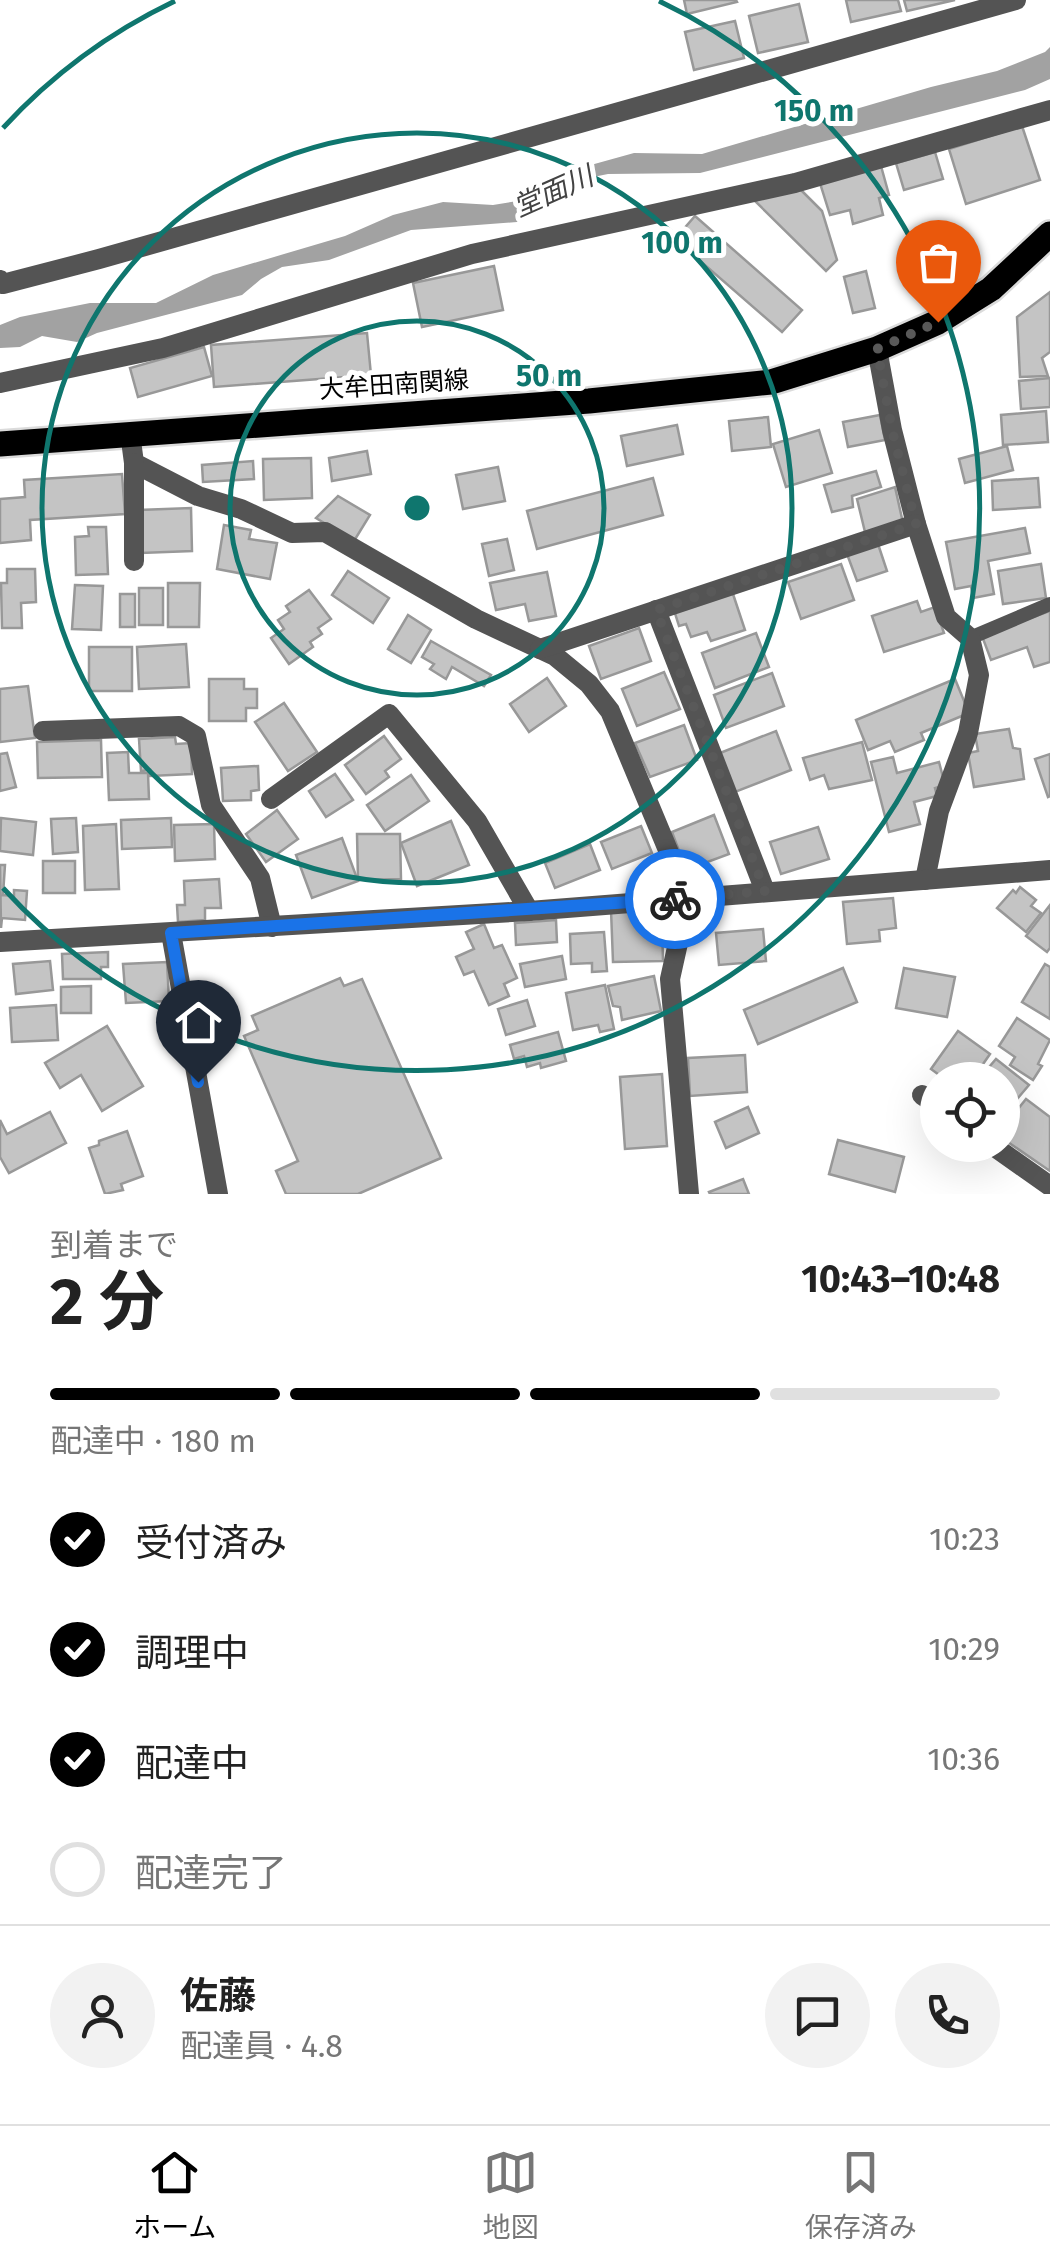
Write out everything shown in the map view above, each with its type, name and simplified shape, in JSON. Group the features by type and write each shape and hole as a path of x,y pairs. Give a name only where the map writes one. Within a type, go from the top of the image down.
{"main road":[{"name":"大牟田南関線","path":"0,444 589,401 771,382 877,349 938,322 991,289 1050,234"}],"street":[{"path":"0,280 4,284 80,264 970,6 1016,0"},
{"path":"0,383 164,348 472,254 795,184 1050,110"},
{"path":"877,349 916,524 946,617 970,638 979,675 968,734 939,811 926,880"},
{"path":"130,433 134,462 134,561"},
{"path":"134,462 198,496 241,509 292,533 325,532 476,619 555,656 589,684 610,711 688,898 670,980 689,1194"},
{"path":"540,649 916,524"},
{"path":"656,610 765,891"},
{"path":"271,799 390,714 477,821 529,911"},
{"path":"43,731 179,726 196,736 211,805 260,878 272,927"},
{"path":"0,942 529,911 1050,870"},
{"path":"171,933 218,1194"},
{"path":"1016,1162 1050,1186"}],"lane":[{"path":"970,638 1050,604"}],"water":[{"name":"堂面川","path":"1050,47 1050,79 1025,90 700,173 608,174 583,179 544,208 517,222 411,230 329,260 282,267 242,295 97,333 77,342 42,336 20,347 0,348 0,325 20,317 90,303 156,303 213,275 345,236 393,215 443,202 493,205 517,201 562,173 634,153 702,154 997,71"}],"building":[{"path":"684,0 736,0 737,2 687,14"},
{"path":"846,0 898,0 901,11 851,22"},
{"path":"904,0 955,0 907,11"},
{"path":"799,4 808,42 758,53 749,16"},
{"path":"735,21 744,58 694,70 685,32"},
{"path":"1022,126 1040,180 966,204 949,149"},
{"path":"935,152 943,179 904,190 896,163"},
{"path":"881,166 889,195 879,198 883,215 853,224 850,210 830,215 820,183"},
{"path":"797,186 822,211 837,260 826,271 754,200"},
{"path":"695,216 802,310 782,332 675,239"},
{"path":"494,266 503,310 422,327 413,283"},
{"path":"866,271 875,308 853,313 844,277"},
{"path":"1050,292 1050,352 1042,358 1048,376 1020,377 1017,317"},
{"path":"367,333 371,375 214,387 211,345"},
{"path":"204,347 212,376 138,397 130,368"},
{"path":"1050,378 1050,407 1021,409 1019,381"},
{"path":"1046,411 1048,442 1003,445 1001,415"},
{"path":"880,415 885,440 848,447 843,422"},
{"path":"768,417 771,447 732,451 729,421"},
{"path":"677,425 683,454 627,466 621,436"},
{"path":"819,430 832,473 786,487 773,444"},
{"path":"1007,446 1013,470 965,483 959,459"},
{"path":"367,451 371,474 332,481 329,458"},
{"path":"311,458 312,498 264,500 263,459"},
{"path":"253,461 254,479 203,482 202,465"},
{"path":"498,467 505,501 463,509 456,475"},
{"path":"876,471 881,487 852,496 853,507 832,512 824,485"},
{"path":"122,474 125,514 30,520 31,540 0,543 0,499 25,497 24,480"},
{"path":"653,478 663,515 537,549 527,511"},
{"path":"1038,478 1040,507 993,510 992,481"},
{"path":"895,487 903,523 865,532 857,499"},
{"path":"338,496 370,515 354,541 316,518"},
{"path":"191,508 192,551 141,553 139,510"},
{"path":"224,525 251,530 249,539 277,543 270,579 217,569"},
{"path":"88,527 106,527 108,574 76,575 75,537 89,536"},
{"path":"1025,528 1030,553 988,561 994,594 973,598 971,586 955,589 946,542"},
{"path":"507,539 514,570 489,576 482,544"},
{"path":"878,544 887,571 857,581 847,554"},
{"path":"841,564 854,600 801,619 788,582"},
{"path":"1041,564 1046,598 1003,604 998,571"},
{"path":"7,569 35,569 36,602 21,603 22,628 2,628 1,583 7,583"},
{"path":"348,571 389,598 373,623 332,595"},
{"path":"547,572 556,616 529,621 525,604 496,610 490,583"},
{"path":"168,583 200,583 199,627 168,627"},
{"path":"75,585 103,586 101,630 72,629"},
{"path":"139,588 163,588 163,625 139,625"},
{"path":"309,590 331,619 318,628 322,634 310,642 313,647 289,664 271,638 284,629 278,620 290,612 286,606"},
{"path":"732,591 745,630 711,641 707,632 691,637 686,624 679,626 674,610"},
{"path":"120,594 135,594 135,627 120,627"},
{"path":"917,601 921,612 935,607 944,633 884,652 872,616"},
{"path":"1050,611 1050,662 1034,667 1027,647 991,660 982,636"},
{"path":"408,615 431,630 411,663 388,649"},
{"path":"639,628 651,661 601,679 589,646"},
{"path":"756,633 769,667 715,688 702,653"},
{"path":"431,641 491,675 484,686 452,667 446,679 430,669 434,664 422,657"},
{"path":"186,644 189,687 139,689 137,647"},
{"path":"89,647 132,647 132,691 89,691"},
{"path":"664,672 680,709 637,726 622,689"},
{"path":"772,673 784,706 726,728 714,695"},
{"path":"547,678 566,706 529,732 510,704"},
{"path":"209,679 244,679 244,689 257,689 257,708 246,708 246,721 209,721"},
{"path":"955,679 969,713 921,733 924,740 895,752 890,741 868,750 856,720"},
{"path":"28,686 35,738 0,742 0,689"},
{"path":"284,703 317,752 288,771 255,722"},
{"path":"684,725 697,760 650,777 635,743"},
{"path":"1009,729 1013,748 1020,749 1024,779 974,787 968,753 978,751 975,734"},
{"path":"776,731 791,770 735,792 720,753"},
{"path":"384,736 401,759 385,771 389,777 366,794 345,765"},
{"path":"175,737 176,744 191,743 192,774 150,776 150,770 141,771 139,739"},
{"path":"101,740 102,777 38,778 37,742"},
{"path":"862,742 872,780 829,789 824,775 810,780 803,758"},
{"path":"128,752 129,773 148,773 149,799 109,800 107,753"},
{"path":"7,753 16,787 0,791 0,754"},
{"path":"1050,754 1050,796 1048,797 1035,759"},
{"path":"893,757 897,773 939,762 945,785 935,788 937,796 914,802 920,824 889,832 871,762"},
{"path":"258,766 259,790 251,791 251,800 223,801 221,768"},
{"path":"335,774 353,800 326,817 309,791"},
{"path":"411,775 429,801 385,831 367,805"},
{"path":"277,810 298,839 266,862 246,834"},
{"path":"714,815 729,854 686,870 672,832"},
{"path":"1,818 36,822 33,855 0,851"},
{"path":"76,818 78,852 53,854 51,819"},
{"path":"171,818 172,847 122,849 121,820"},
{"path":"451,821 469,865 417,886 401,843"},
{"path":"116,824 119,889 85,890 83,826"},
{"path":"214,824 215,859 175,861 174,825"},
{"path":"641,826 652,853 612,869 601,842"},
{"path":"818,827 829,859 781,874 770,842"},
{"path":"357,834 400,834 401,879 358,880"},
{"path":"342,838 358,881 312,898 296,855"},
{"path":"590,844 600,870 555,888 545,863"},
{"path":"43,861 75,861 75,893 43,893"},
{"path":"0,865 5,865 3,895 14,896 14,890 27,891 25,920 2,918 1,928"},
{"path":"219,879 221,908 205,908 205,920 178,922 177,905 185,905 184,881"},
{"path":"1020,887 1036,900 1031,906 1041,913 1026,932 997,908"},
{"path":"893,898 896,928 879,930 880,941 847,944 843,902"},
{"path":"1050,905 1050,948 1047,952 1026,936"},
{"path":"636,909 636,925 662,924 663,961 613,962 611,910"},
{"path":"556,920 557,942 516,945 515,923"},
{"path":"484,924 494,948 502,945 517,978 504,984 509,996 489,1005 474,971 464,975 456,957 474,949 466,932"},
{"path":"763,929 766,961 719,965 716,933"},
{"path":"604,932 607,971 592,972 592,963 571,964 570,934"},
{"path":"108,952 108,967 101,967 101,979 63,979 62,954"},
{"path":"562,956 566,979 525,987 520,964"},
{"path":"50,961 53,990 16,994 13,964"},
{"path":"167,962 169,1001 126,1003 123,964"},
{"path":"1045,964 1050,967 1050,1019 1022,1002"},
{"path":"843,968 857,1002 758,1044 744,1010"},
{"path":"904,968 955,977 947,1017 896,1008"},
{"path":"654,976 661,1011 622,1020 620,1007 613,1006 608,986"},
{"path":"340,978 344,986 362,979 441,1158 358,1194 286,1194 276,1171 298,1161 244,1036 258,1030 252,1016"},
{"path":"605,985 614,1029 600,1032 598,1025 573,1030 566,993"},
{"path":"91,986 91,1013 61,1013 61,987"},
{"path":"527,1000 535,1026 506,1035 498,1009"},
{"path":"56,1005 58,1040 12,1042 10,1008"},
{"path":"1017,1018 1050,1040 1033,1080 1020,1072 1020,1062 1012,1062 1015,1057 999,1046"},
{"path":"107,1026 143,1086 102,1111 81,1075 60,1088 45,1063"},
{"path":"958,1031 990,1054 984,1062 936,1062"},
{"path":"558,1032 566,1061 541,1068 540,1063 527,1067 524,1056 514,1059 510,1045"},
{"path":"745,1055 747,1092 690,1096 688,1058"},
{"path":"662,1074 667,1146 625,1149 620,1077"},
{"path":"1020,1078 1029,1085 1020,1096"},
{"path":"1026,1099 1050,1117 1050,1171 1020,1150 1020,1106"},
{"path":"748,1107 759,1133 726,1148 715,1122"},
{"path":"50,1112 66,1143 9,1173 0,1157 0,1120 7,1134"},
{"path":"127,1131 143,1176 121,1184 123,1190 105,1194 89,1148"},
{"path":"838,1140 904,1157 895,1192 829,1174"},
{"path":"743,1179 749,1194 709,1192"}],"way so far":[{"path":"675,899 765,891 656,610 916,524 877,349 938,322"}],"route":[{"path":"198,1082 171,933 675,899"}]}
